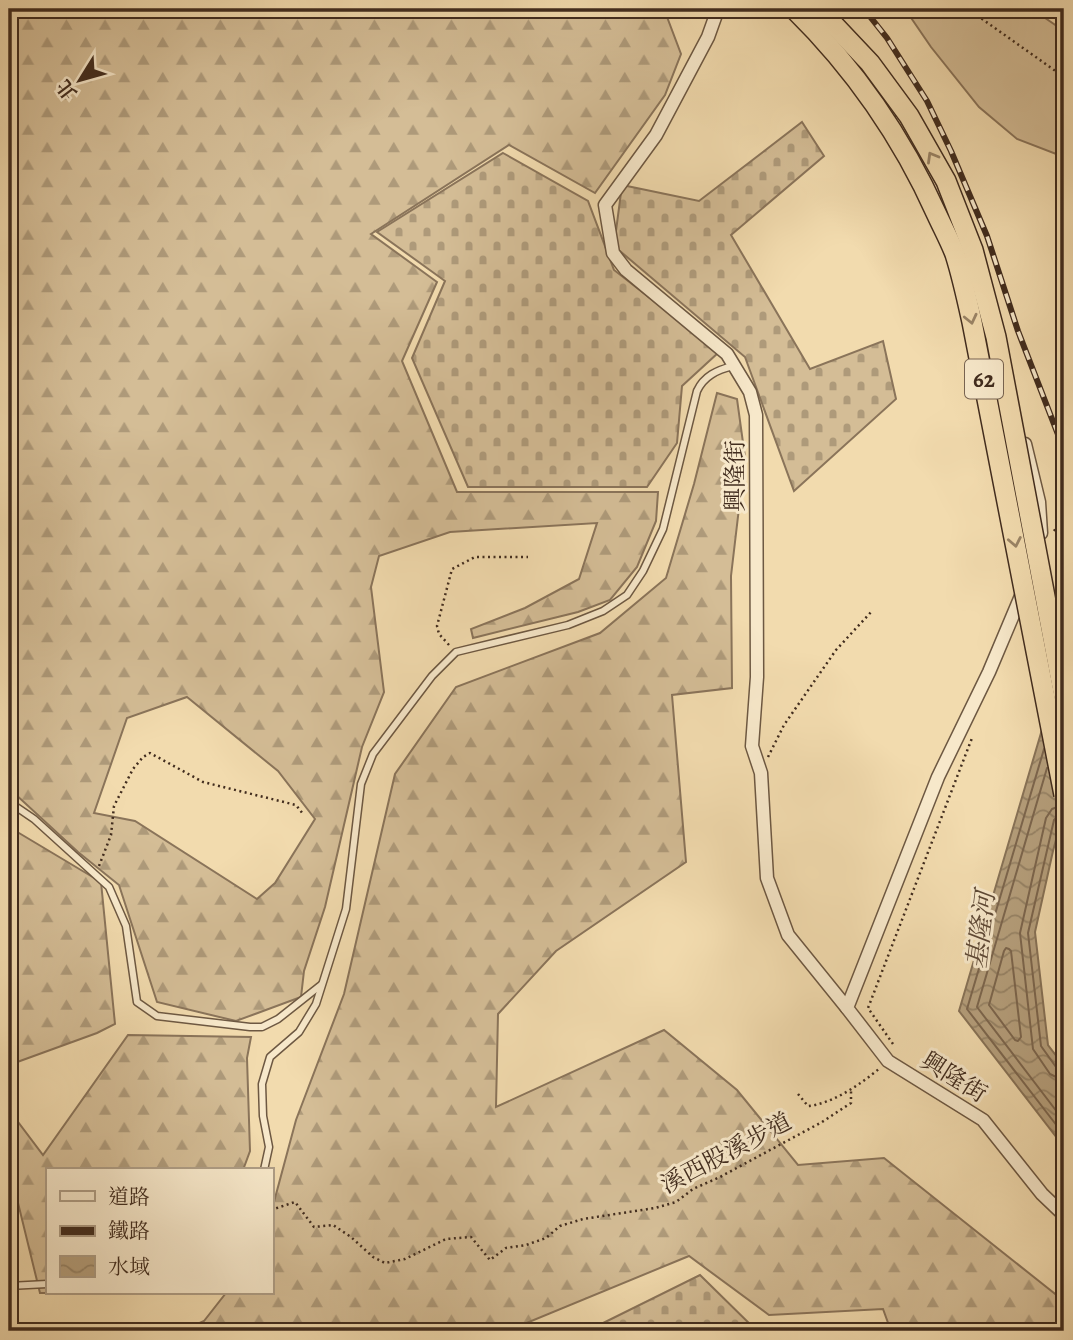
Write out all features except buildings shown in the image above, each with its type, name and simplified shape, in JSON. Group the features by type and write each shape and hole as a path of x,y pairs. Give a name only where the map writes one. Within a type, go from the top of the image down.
{"highway":[{"name":"62","path":"794,9 830,46 888,122 920,178 955,255 972,322 1064,795"},
{"name":"62","path":"819,9 870,63 909,116 946,181 973,250 996,337 1064,697"}],"street":[{"name":"興隆街","path":"718,9 708,37 656,135 605,205 612,253 626,270 721,348 735,365 750,392 756,415 757,677 752,746 761,773 767,878 788,935 847,1008 893,1057 983,1120 1042,1194 1064,1215"},
{"path":"810,9 880,95 932,187 998,329 1039,502 1041,548 989,671 938,776 847,1008"}],"lane":[{"path":"264,1168 268,1147 262,1084 270,1057 299,1032 316,1004 323,984 346,909 360,784 373,754 432,676 456,652 568,625 603,611 627,595 643,571 663,529 696,391 706,378 735,365"},
{"path":"9,803 34,819 109,887 126,926 137,1002 157,1016 262,1027 278,1019 323,984"},
{"path":"9,1286 46,1284"}],"path":[{"path":"968,9 1064,77"},
{"path":"456,652 439,634 437,626 452,569 475,557 528,557"},
{"path":"761,773 784,725 836,650 872,611"},
{"path":"797,1094 808,1106 833,1100 893,1057 868,1008 974,734"},
{"path":"96,876 111,835 114,806 133,769 150,753 203,782 296,805 303,814"},
{"name":"溪西股溪步道","path":"273,1209 295,1202 314,1227 333,1225 373,1257 385,1263 405,1259 446,1239 471,1237 490,1260 506,1248 546,1238 560,1226 583,1219 655,1209 676,1202 693,1189 832,1116 851,1103 851,1088"}],"green space":[{"path":"9,9 664,9 681,54 665,95 595,193 509,145 371,234 437,282 402,361 457,492 658,492 656,521 637,567 610,600 578,612 473,638 471,629 525,608 579,579 597,523 450,532 379,556 371,587 384,692 362,747 325,907 304,971 301,997 236,1021 157,1002 119,885 9,789","holes":["187,697 278,771 315,819 275,883 257,899 135,821 94,813 127,718"]},
{"path":"905,9 1032,9 1064,31 1064,157 1017,139 979,107 931,47"},
{"path":"802,122 824,156 731,235 810,369 883,341 896,399 794,491 745,357 614,246 622,185 699,201"},
{"path":"503,153 588,201 614,270 719,352 682,386 677,443 647,487 468,487 412,358 445,281 377,232"},
{"path":"717,393 737,399 745,457 731,576 732,688 672,695 686,862 556,951 498,1014 496,1107 664,1030 737,1090 798,1165 884,1158 1064,1301 1064,1331 891,1331 883,1309 769,1315 689,1256 507,1331 297,1331 283,1325 273,1331 182,1331 204,1321 225,1294 273,1294 273,1206 296,1120 344,994 395,774 456,687 600,633 666,578"},
{"path":"19,833 101,882 115,1024 9,1065 9,844"},
{"path":"128,1035 251,1037 247,1058 250,1151 244,1168 46,1168 46,1293 40,1293 9,1166 9,1110 43,1155"},
{"path":"700,1275 757,1331 587,1331"}],"water":[{"path":"1064,655 1064,810 1035,932 1048,1045 1064,1066 1064,1147 959,1011"}],"railway":[{"path":"864,9 887,38 927,101 951,151 987,236 1018,331 1064,450"}],"water label":[{"name":"基隆河","path":"981,930"}]}
